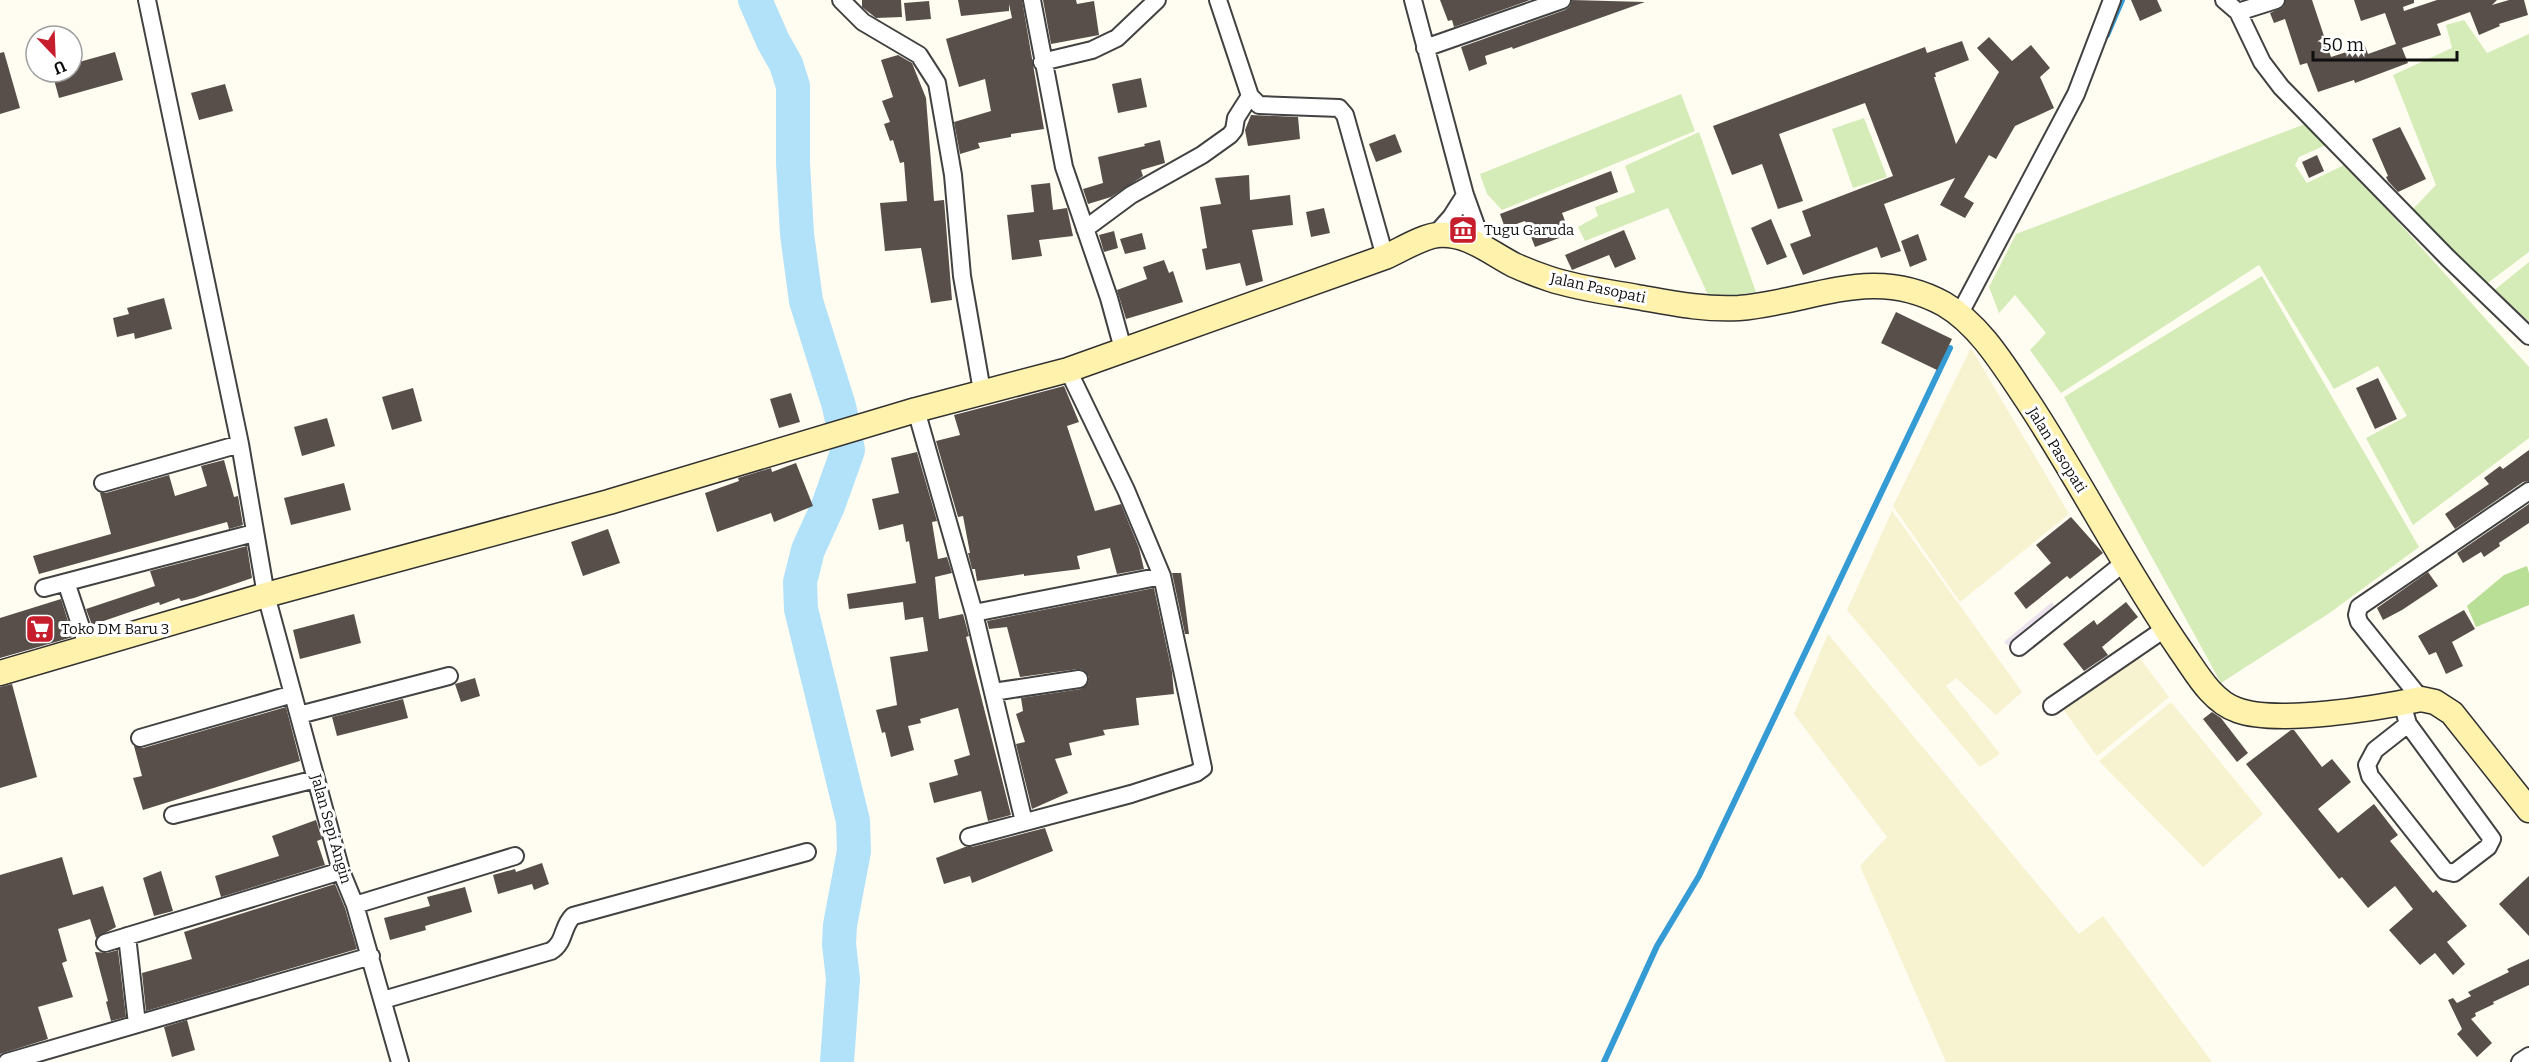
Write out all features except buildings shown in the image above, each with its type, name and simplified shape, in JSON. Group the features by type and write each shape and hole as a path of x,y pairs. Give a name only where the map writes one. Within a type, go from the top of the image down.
{"street":[{"name":"Jalan Sepi Angin","path":"147,0 240,444 266,595 341,871 356,904 400,1062"},
{"path":"842,0 863,22 919,55 937,83 953,175 962,276 982,391"},
{"path":"1032,0 1042,62 1064,167 1123,349"},
{"path":"1042,62 1092,50 1117,38 1156,0"},
{"path":"1218,0 1250,96 1259,105 1339,108 1345,115 1385,257"},
{"path":"1413,0 1465,195 1484,245"},
{"path":"1425,48 1562,0"},
{"path":"1959,315 2076,94 2112,0"},
{"path":"2224,0 2238,12 2262,62 2281,87 2448,258 2529,336"},
{"path":"2238,12 2276,0"},
{"path":"1085,229 1131,195 1202,155 1230,135 1234,130 1236,118 1250,96"},
{"path":"0,673 266,595 609,502 982,391 1068,370 1385,257 1436,235 1465,195"},
{"name":"Jalan Pasopati","path":"1436,235 1460,238 1484,245 1515,265 1551,279 1670,303 1713,309 1769,305 1849,288 1880,285 1899,286 1925,295 1959,315 1978,332 2016,384 2062,454 2166,628 2212,693 2225,705 2240,712 2289,716 2410,708 2435,702 2452,713 2529,810"},
{"path":"969,837 1131,794 1196,773 1203,768 1162,576 1126,489 1068,370"},
{"path":"916,410 974,613 1024,822"},
{"path":"103,483 240,444"},
{"path":"2410,708 2375,750 2367,765 2370,776 2445,871 2454,873 2488,847 2492,839 2410,708 2357,615 2359,607 2529,491"},
{"path":"44,588 254,533"},
{"path":"2019,647 2125,562"},
{"path":"974,613 1162,576"},
{"path":"66,582 88,648"},
{"path":"2052,706 2166,628"},
{"path":"299,715 449,676"},
{"path":"993,692 1079,679"},
{"path":"140,738 293,694"},
{"path":"173,815 316,779"},
{"path":"383,1000 551,951 559,946 568,922 573,916 807,852"},
{"path":"356,904 515,856"},
{"path":"105,943 341,871"},
{"path":"127,936 137,1024"},
{"path":"7,1062 371,956"},
{"path":"2520,1062 2529,1056"}],"shaded area":[{"path":"1971,348 2069,514 1960,602 1893,506"},
{"path":"1892,511 2022,692 1996,715 1956,678 1946,686 2000,754 1980,767 1847,610"},
{"path":"2052,602 2066,622 2022,658 2004,642"},
{"path":"1828,634 2079,934 2103,916 2212,1062 1946,1062 1860,866 1887,837 1794,714"},
{"path":"2136,653 2169,697 2097,756 2063,709"},
{"path":"2171,702 2263,814 2203,867 2099,761"}],"green space":[{"path":"2464,20 2487,53 2529,34 2529,252 2485,285 2412,210 2436,185 2393,75 2452,48 2446,25"},
{"path":"1681,94 1695,131 1502,210 1487,194 1480,174"},
{"path":"1864,118 1887,177 1853,188 1832,129"},
{"path":"2305,124 2326,145 2299,157 2295,165 2307,183 2346,164 2529,367 2529,438 2413,525 2366,438 2407,416 2378,366 2334,389 2259,265 2061,393 2030,350 2046,333 2015,295 1999,313 1989,287 2016,234"},
{"path":"1699,132 1756,292 1710,299 1668,208 1585,241 1578,227 1598,216 1595,207 1635,192 1625,166"},
{"path":"2529,262 2529,321 2492,292"},
{"path":"2262,276 2419,547 2331,612 2221,683 2064,397"},
{"path":"2527,566 2529,605 2476,627 2467,606 2504,575"}],"waterway":[{"path":"755,0 786,64 793,86 793,163 797,234 806,301 839,406 848,450 828,506 808,550 800,582 801,609 853,821 854,851 840,925 839,944 843,979 837,1062"},
{"path":"2107,35 2122,0"},
{"path":"1604,1062 1657,946 1699,876 1950,348"}],"place":[{"name":"Tugu Garuda","path":"1463,230"},
{"name":"Toko DM Baru 3","path":"40,629"}]}
